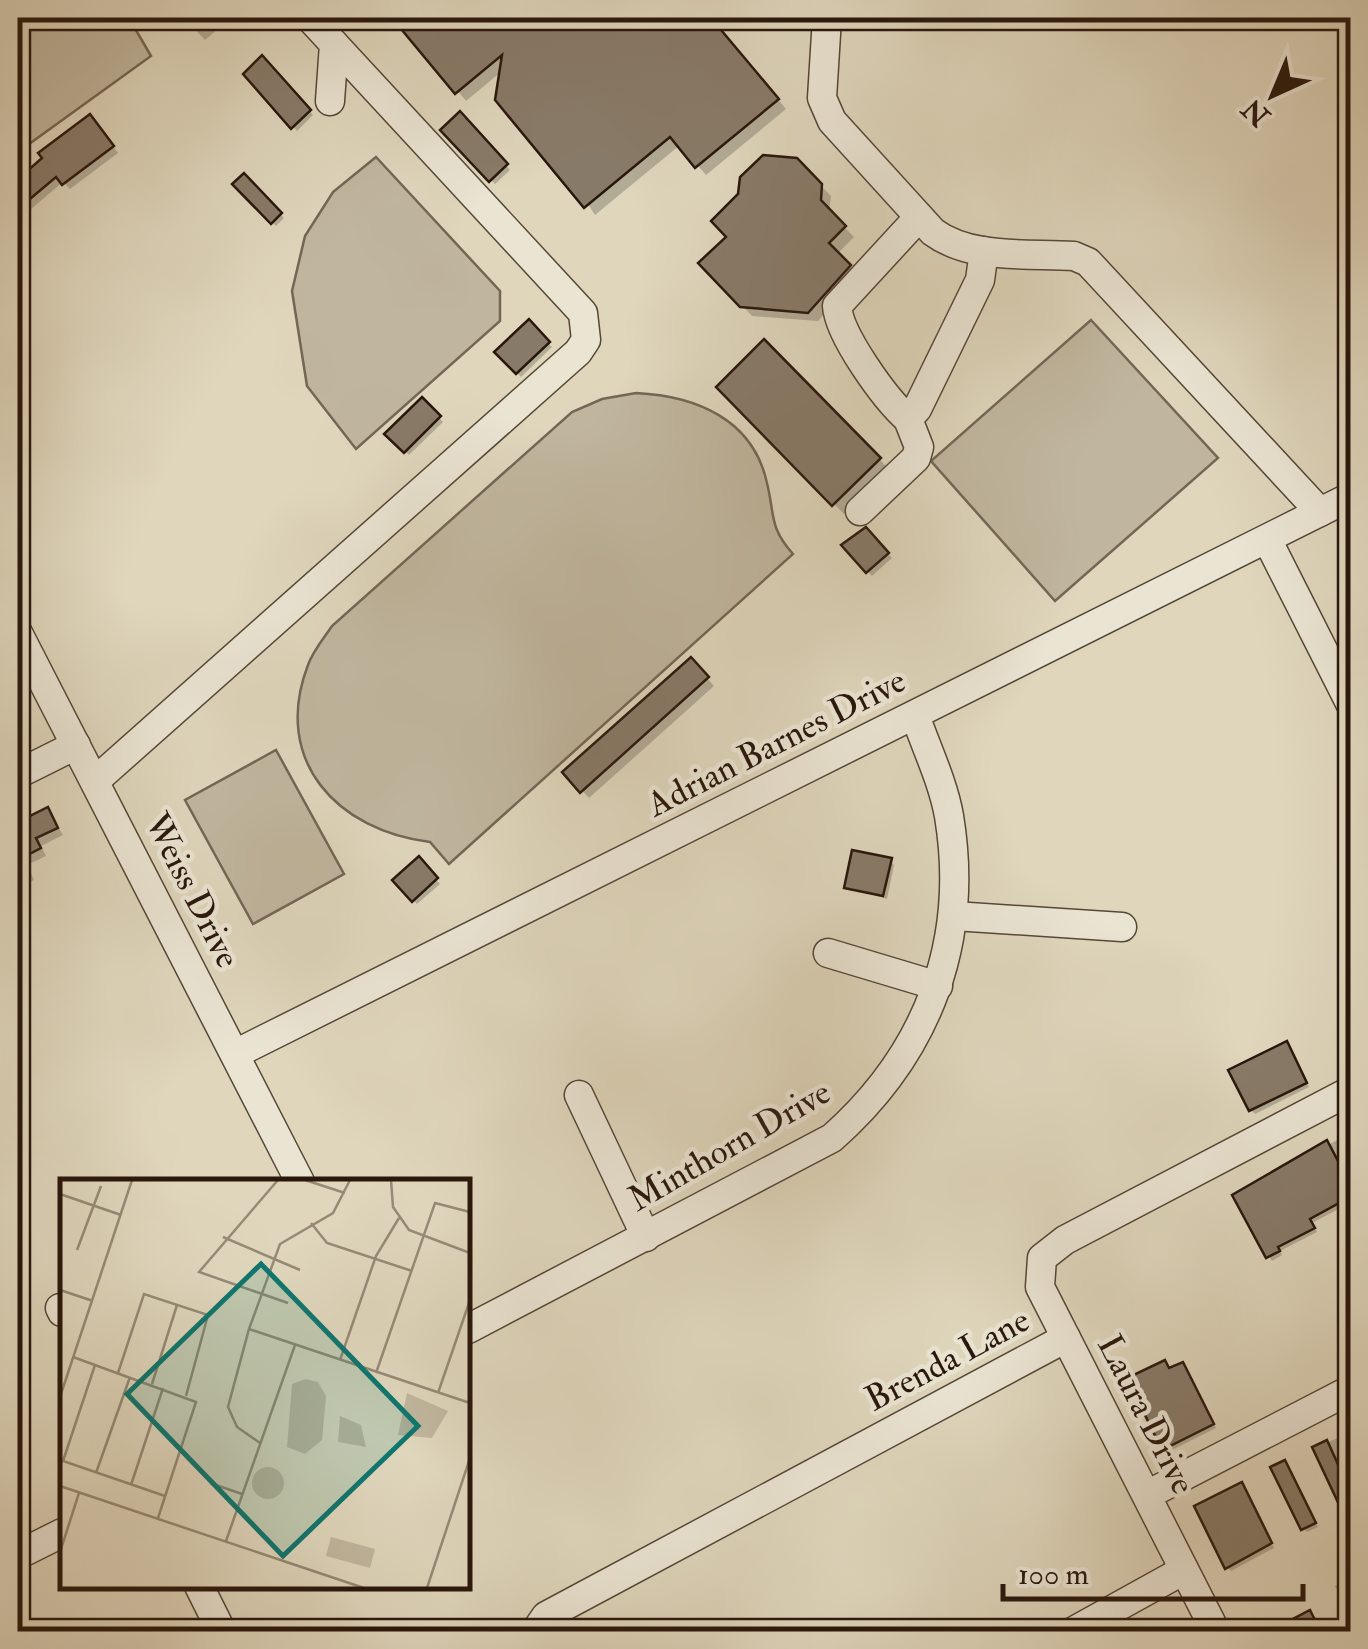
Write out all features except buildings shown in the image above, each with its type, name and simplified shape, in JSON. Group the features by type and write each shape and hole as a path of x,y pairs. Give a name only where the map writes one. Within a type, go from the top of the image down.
{"street":[{"path":"827,18 822,98 832,121 918,217 950,245 1074,256 1102,272 1320,512"},
{"path":"321,26 330,101"},
{"path":"94,781 564,365 586,340 583,313 321,26"},
{"path":"860,511 916,458 918,447 908,419 883,395 868,364 838,326 837,306 918,217"},
{"path":"908,419 917,409 980,280 984,250"},
{"name":"Adrian Barnes Drive","path":"235,1054 1350,497"},
{"path":"1267,539 1350,703"},
{"name":"Weiss Drive","path":"18,633 298,1179"},
{"name":"Minthorn Drive","path":"470,1329 832,1138 869,1104 898,1069 938,986 954,916 949,815 916,714"},
{"path":"18,774 76,745"},
{"path":"954,916 1122,928"},
{"path":"828,953 938,986"},
{"name":"Brenda Lane","path":"535,1631 546,1616 1066,1338 1040,1287 1042,1258 1050,1248 1350,1091"},
{"path":"579,1095 646,1237"},
{"name":"Laura Drive","path":"1066,1338 1216,1632"},
{"path":"1148,1496 1350,1390"},
{"path":"18,1556 60,1534"},
{"path":"1072,1632 1184,1570"},
{"path":"200,1589 222,1632"}],"shaded area":[{"path":"18,18 129,18 151,56 18,152"},
{"path":"376,157 500,291 500,321 356,449 307,386 292,291 305,236 333,192"},
{"path":"1091,320 1218,458 1055,601 931,461"},
{"path":"636,393 680,399 719,415 735,427 760,461 776,528 793,554 449,864 430,842 367,823 341,806 321,785 306,760 299,732 299,700 308,665 332,626 572,412 602,399"},
{"path":"276,750 344,874 253,924 185,800"}]}
